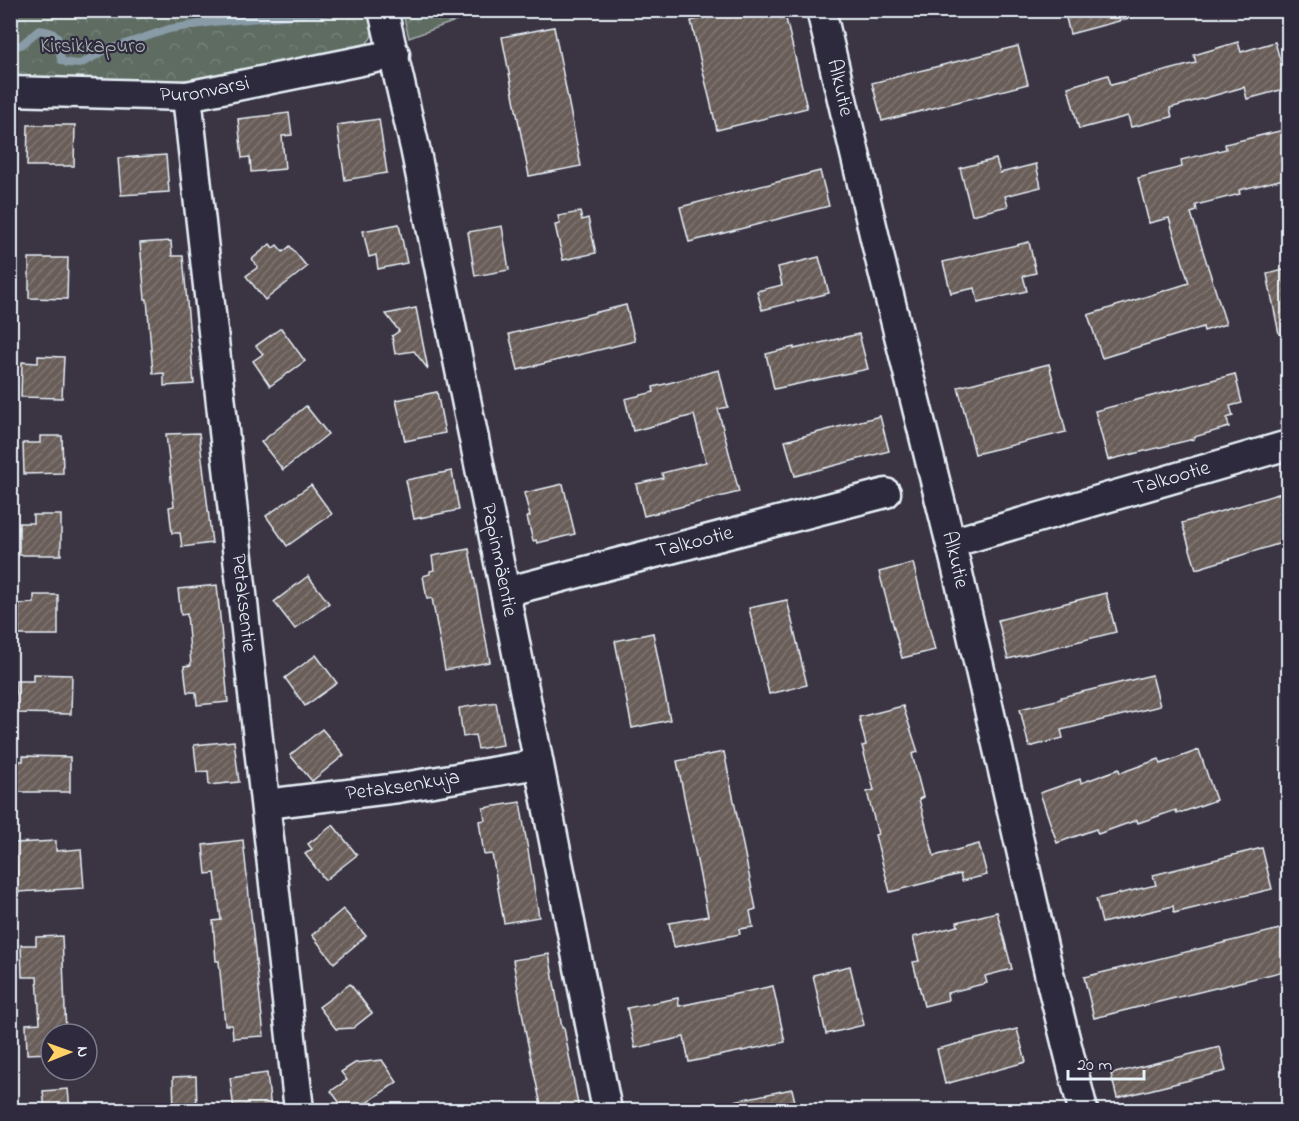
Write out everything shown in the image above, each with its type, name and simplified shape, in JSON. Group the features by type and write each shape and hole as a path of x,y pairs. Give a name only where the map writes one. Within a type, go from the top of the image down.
{"street":[{"name":"Alkutie","path":"821,10 878,252 951,543 1052,986 1083,1110"},
{"name":"Papinmäentie","path":"385,18 395,54 505,592 607,1110"},
{"name":"Puronvarsi","path":"10,91 187,96 395,54"},
{"name":"Petaksentie","path":"187,96 299,1110"},
{"name":"Talkootie","path":"951,543 1288,445"},
{"name":"Talkootie","path":"505,592 886,493"},
{"name":"Petaksenkuja","path":"266,804 398,788 538,764"}],"green space":[{"path":"402,10 483,10 483,11 409,38"},
{"name":"Kirsikkapuro","path":"10,11 368,11 372,36 354,54 190,82 109,85 11,77"}],"building":[{"path":"710,10 784,10 807,108 717,130 691,21 711,16"},
{"path":"1064,10 1133,10 1134,17 1070,34"},
{"path":"554,27 581,166 529,176 502,37"},
{"path":"1238,42 1241,52 1275,42 1288,88 1247,99 1244,87 1170,108 1172,117 1131,127 1128,116 1079,129 1068,87 1108,75 1111,85 1196,63 1194,55"},
{"path":"1018,46 1028,84 882,121 872,83"},
{"path":"289,113 292,135 282,136 285,169 251,172 250,157 242,158 238,119"},
{"path":"379,119 387,173 345,180 337,125"},
{"path":"28,125 75,125 74,166 27,166"},
{"path":"1288,129 1288,178 1239,190 1240,194 1196,205 1197,211 1191,213 1226,324 1204,331 1203,327 1102,358 1088,315 1189,283 1169,218 1149,223 1138,178 1182,167 1181,160 1226,149 1225,144"},
{"path":"166,155 169,192 121,195 118,158"},
{"path":"996,159 1000,173 1036,164 1041,187 1005,196 1008,206 972,215 960,168"},
{"path":"820,171 829,206 689,242 680,207"},
{"path":"580,212 582,220 588,218 596,253 563,260 555,225 560,224 558,216"},
{"path":"399,224 407,263 378,269 376,255 369,257 363,231"},
{"path":"502,226 509,270 475,276 468,232"},
{"path":"171,241 172,256 183,256 194,384 164,386 164,373 153,374 140,243"},
{"path":"1029,242 1036,273 1023,276 1027,291 978,302 975,288 951,293 943,262"},
{"path":"270,244 273,248 277,245 283,252 290,246 307,267 265,300 246,276 258,267 252,259"},
{"path":"819,257 829,293 762,310 757,291 782,285 778,267"},
{"path":"29,258 68,258 67,299 29,298"},
{"path":"1288,269 1288,333 1279,334 1267,274"},
{"path":"626,305 635,341 518,370 509,334"},
{"path":"416,308 428,369 414,351 395,354 392,336 399,331 386,314"},
{"path":"281,328 305,361 270,386 253,361 263,354 256,346"},
{"path":"859,334 868,369 774,389 766,354"},
{"path":"38,356 64,357 62,398 21,397 22,362 38,363"},
{"path":"1049,364 1066,432 975,454 958,387"},
{"path":"719,370 728,407 718,409 739,492 644,516 636,484 663,478 662,473 706,462 694,415 633,431 625,399 654,392 653,387"},
{"path":"1235,374 1242,403 1230,406 1233,416 1227,418 1229,427 1194,437 1194,439 1108,460 1095,411"},
{"path":"437,392 445,433 405,441 396,400"},
{"path":"306,406 328,434 283,470 261,442"},
{"path":"880,416 889,451 795,476 785,441"},
{"path":"199,433 212,543 182,547 180,533 172,533 169,507 174,506 166,434"},
{"path":"40,436 62,436 63,473 24,474 23,443 40,443"},
{"path":"452,471 459,510 414,519 406,480"},
{"path":"563,484 575,534 537,543 536,540 533,541 524,493"},
{"path":"311,485 332,514 287,546 266,516"},
{"path":"1288,491 1288,541 1196,569 1182,523"},
{"path":"33,515 61,515 61,555 19,555 19,523 33,523"},
{"path":"469,549 490,662 445,670 432,598 427,599 423,576 434,570 432,556"},
{"path":"913,563 935,650 902,658 879,572"},
{"path":"308,576 329,603 295,629 274,602"},
{"path":"217,585 228,702 197,705 196,692 187,692 184,666 191,665 187,614 181,615 178,589"},
{"path":"1106,593 1116,632 1008,659 998,620"},
{"path":"34,595 58,595 58,635 19,635 19,604 34,603"},
{"path":"787,600 807,685 769,694 749,608"},
{"path":"653,633 670,720 632,728 615,641"},
{"path":"316,655 337,683 305,706 285,678"},
{"path":"33,674 72,675 71,714 15,713 16,681 33,681"},
{"path":"1152,675 1160,706 1061,730 1063,738 1029,747 1020,709"},
{"path":"496,702 503,745 478,749 475,735 463,737 459,708"},
{"path":"903,706 918,752 912,754 923,797 919,799 934,856 979,844 987,875 962,881 960,874 890,892 875,835 878,834 867,792 874,790 862,746 866,745 859,717"},
{"path":"322,729 344,755 312,781 290,755"},
{"path":"234,741 239,782 209,785 208,771 197,772 194,745"},
{"path":"1199,750 1216,800 1177,814 1176,810 1138,823 1137,820 1098,834 1096,829 1057,843 1040,793 1080,779 1081,783 1119,769 1120,773 1159,759 1161,764"},
{"path":"724,752 756,909 750,911 753,927 739,929 740,934 674,947 669,923 708,916 677,761"},
{"path":"23,756 70,757 70,792 15,792 15,761 23,761"},
{"path":"520,802 539,917 504,923 492,854 484,855 479,821 485,820 483,808"},
{"path":"333,825 357,855 325,880 305,854 312,849 308,844"},
{"path":"243,840 264,1036 233,1038 232,1025 225,1025 219,961 216,961 213,921 221,920 215,873 206,874 203,845"},
{"path":"56,841 56,851 81,849 84,888 18,892 15,843"},
{"path":"1262,848 1272,889 1174,913 1173,906 1102,923 1096,899 1156,885 1153,875"},
{"path":"343,909 366,936 334,963 312,935"},
{"path":"997,912 1012,969 985,976 987,983 947,993 948,1000 924,1006 913,962 919,961 913,937 958,926 957,922"},
{"path":"1288,927 1288,970 1094,1018 1084,977"},
{"path":"62,936 66,1022 40,1022 37,977 22,977 21,945 36,945 36,937"},
{"path":"549,954 579,1110 542,1110 526,1035 513,960"},
{"path":"850,966 864,1025 826,1034 813,975"},
{"path":"350,984 372,1013 353,1028 336,1029 319,1007"},
{"path":"773,986 785,1042 689,1062 684,1037 635,1048 627,1008 678,998 679,1006"},
{"path":"39,1023 39,1054 27,1054 26,1024"},
{"path":"1017,1029 1026,1062 945,1084 937,1049"},
{"path":"1220,1047 1226,1071 1117,1098 1111,1074"},
{"path":"382,1060 397,1082 356,1110 345,1110 331,1091 347,1080 341,1072 355,1063"},
{"path":"267,1073 271,1110 234,1110 230,1078"},
{"path":"196,1076 197,1110 174,1110 173,1077"},
{"path":"68,1089 70,1110 45,1110 43,1091"},
{"path":"792,1089 797,1110 735,1110 734,1101"}],"waterway":[{"path":"10,46 21,45 39,30 47,31 56,35 58,39 61,60 80,64 104,51 169,29 213,22 354,10"}]}
